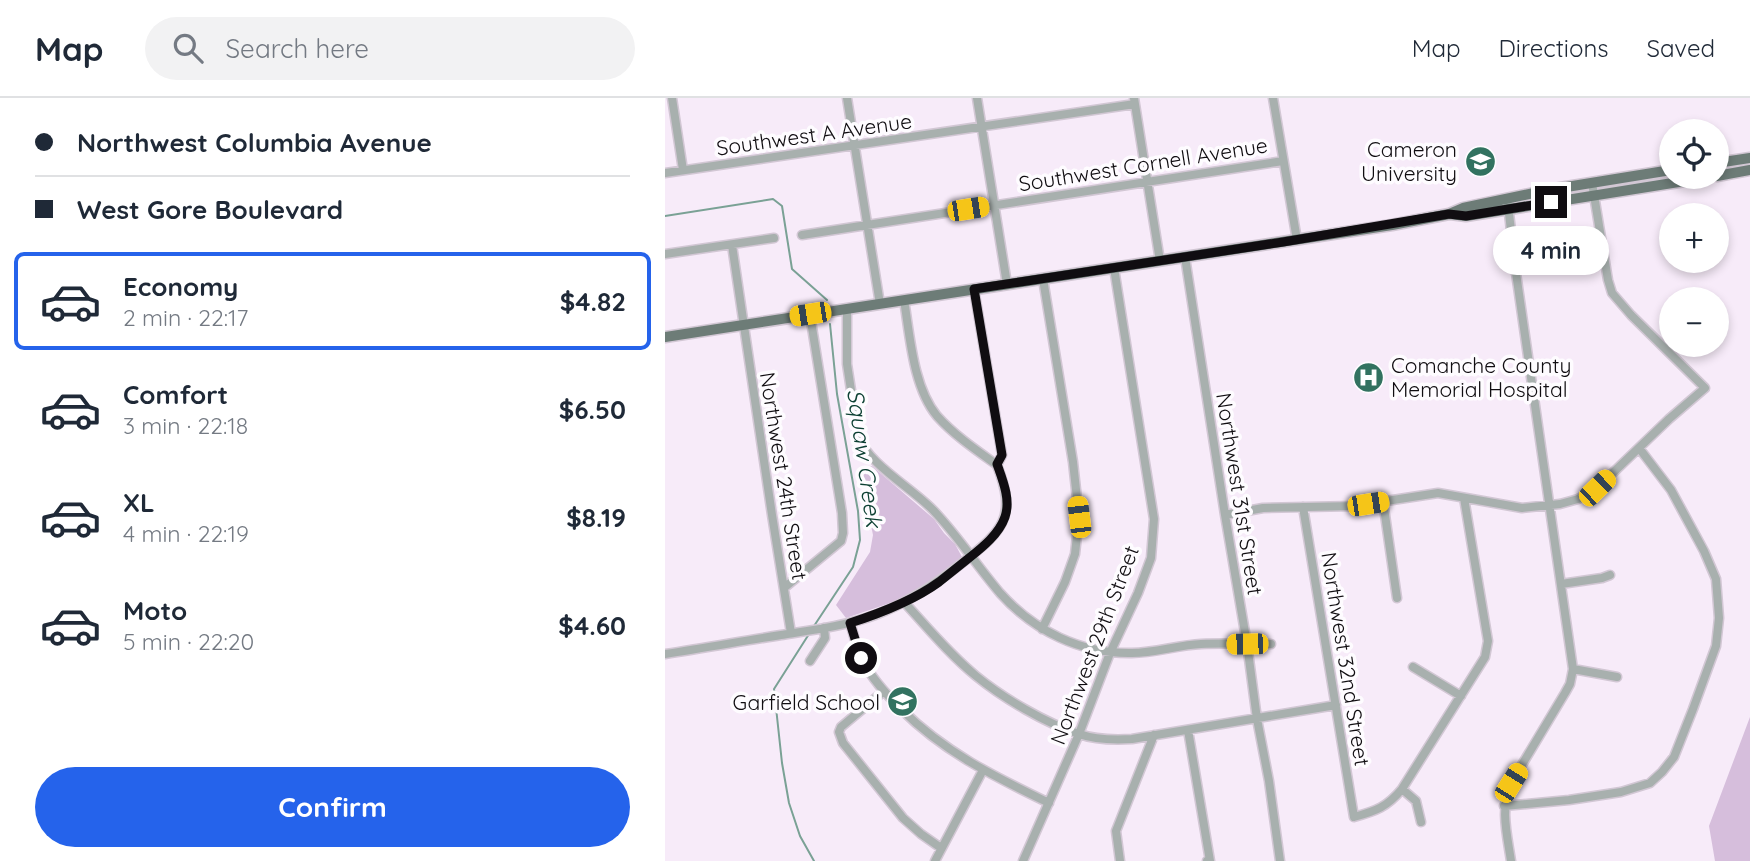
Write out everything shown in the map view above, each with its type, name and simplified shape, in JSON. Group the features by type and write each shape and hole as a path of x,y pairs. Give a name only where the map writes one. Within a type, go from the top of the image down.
{"main road":[{"path":"1729,161 1750,158"},
{"path":"1729,174 1750,170"},
{"path":"1508,204 1548,190 1659,172"},
{"path":"665,337 1297,240 1449,214 1463,208 1594,195 1659,185"}],"street":[{"path":"672,98 683,170"},
{"path":"847,98 880,304"},
{"path":"977,98 1007,284"},
{"path":"1273,98 1297,240"},
{"path":"1134,101 1160,261"},
{"name":"Southwest A Avenue","path":"665,173 981,127 1134,101"},
{"name":"Southwest Cornell Avenue","path":"802,235 1283,160"},
{"path":"1225,515 1262,508 1354,506 1438,493 1522,508 1578,499 1597,488 1705,388 1612,293 1592,183"},
{"path":"1508,204 1573,669 1570,684 1506,795 1504,815 1511,861"},
{"path":"665,254 774,238"},
{"name":"Northwest 24th Street","path":"732,244 791,634"},
{"name":"Northwest 31st Street","path":"1185,257 1280,861"},
{"name":"Northwest 29th Street","path":"1023,861 1079,734 1151,558 1154,519 1114,268"},
{"path":"1042,629 1065,582 1075,554 1079,517 1073,462 1043,279"},
{"path":"974,289 1002,455 997,464"},
{"path":"665,654 821,629 877,614 937,583 992,538 1005,518 1005,485 997,464 962,439 936,415 924,396 916,372 904,300"},
{"path":"847,309 847,364 861,445 933,509 1001,594 1024,616 1067,642 1110,653 1135,653 1201,644 1271,644"},
{"path":"784,588 841,541 843,533 810,314"},
{"path":"1504,806 1622,792 1650,783 1674,757 1693,709 1716,646 1719,618 1716,579 1671,490 1639,448"},
{"path":"1421,822 1416,801 1402,789 1485,657 1488,641 1464,498"},
{"path":"1383,501 1397,598"},
{"name":"Northwest 32nd Street","path":"1303,507 1354,817 1385,807 1402,789"},
{"path":"1561,584 1611,575"},
{"path":"904,602 975,675 1004,696 1079,734 1117,740 1336,705"},
{"path":"850,623 861,658 884,691 921,729 947,749 983,770 1049,803"},
{"path":"810,662 824,638 821,629"},
{"path":"1413,667 1461,696"},
{"path":"1573,669 1617,677"},
{"path":"884,691 841,727 840,737 903,818 941,848"},
{"path":"1188,730 1208,861"},
{"path":"1120,861 1116,831 1154,735"},
{"path":"935,861 983,770"}],"shaded area":[{"path":"872,466 934,519 962,557 924,587 902,599 846,618 836,605 870,552 873,535 859,471"},
{"path":"1750,717 1750,861 1715,861 1709,826"}],"waterway":[{"name":"Squaw Creek","path":"665,216 773,199 782,206 792,269 827,300"},
{"name":"Squaw Creek","path":"814,626 853,567 860,540 858,511 837,394 830,324"},
{"name":"Squaw Creek","path":"809,634 774,689 789,803 800,836 814,861"}],"place":[{"name":"Cameron University","path":"1480,161"},
{"name":"Comanche County Memorial Hospital","path":"1368,377"},
{"name":"Garfield School","path":"903,702"}],"route":[{"path":"861,658 850,623 904,602 937,583 992,538 1005,518 1005,485 997,464 1002,455 974,289 1449,214 1466,216 1551,202"}]}
